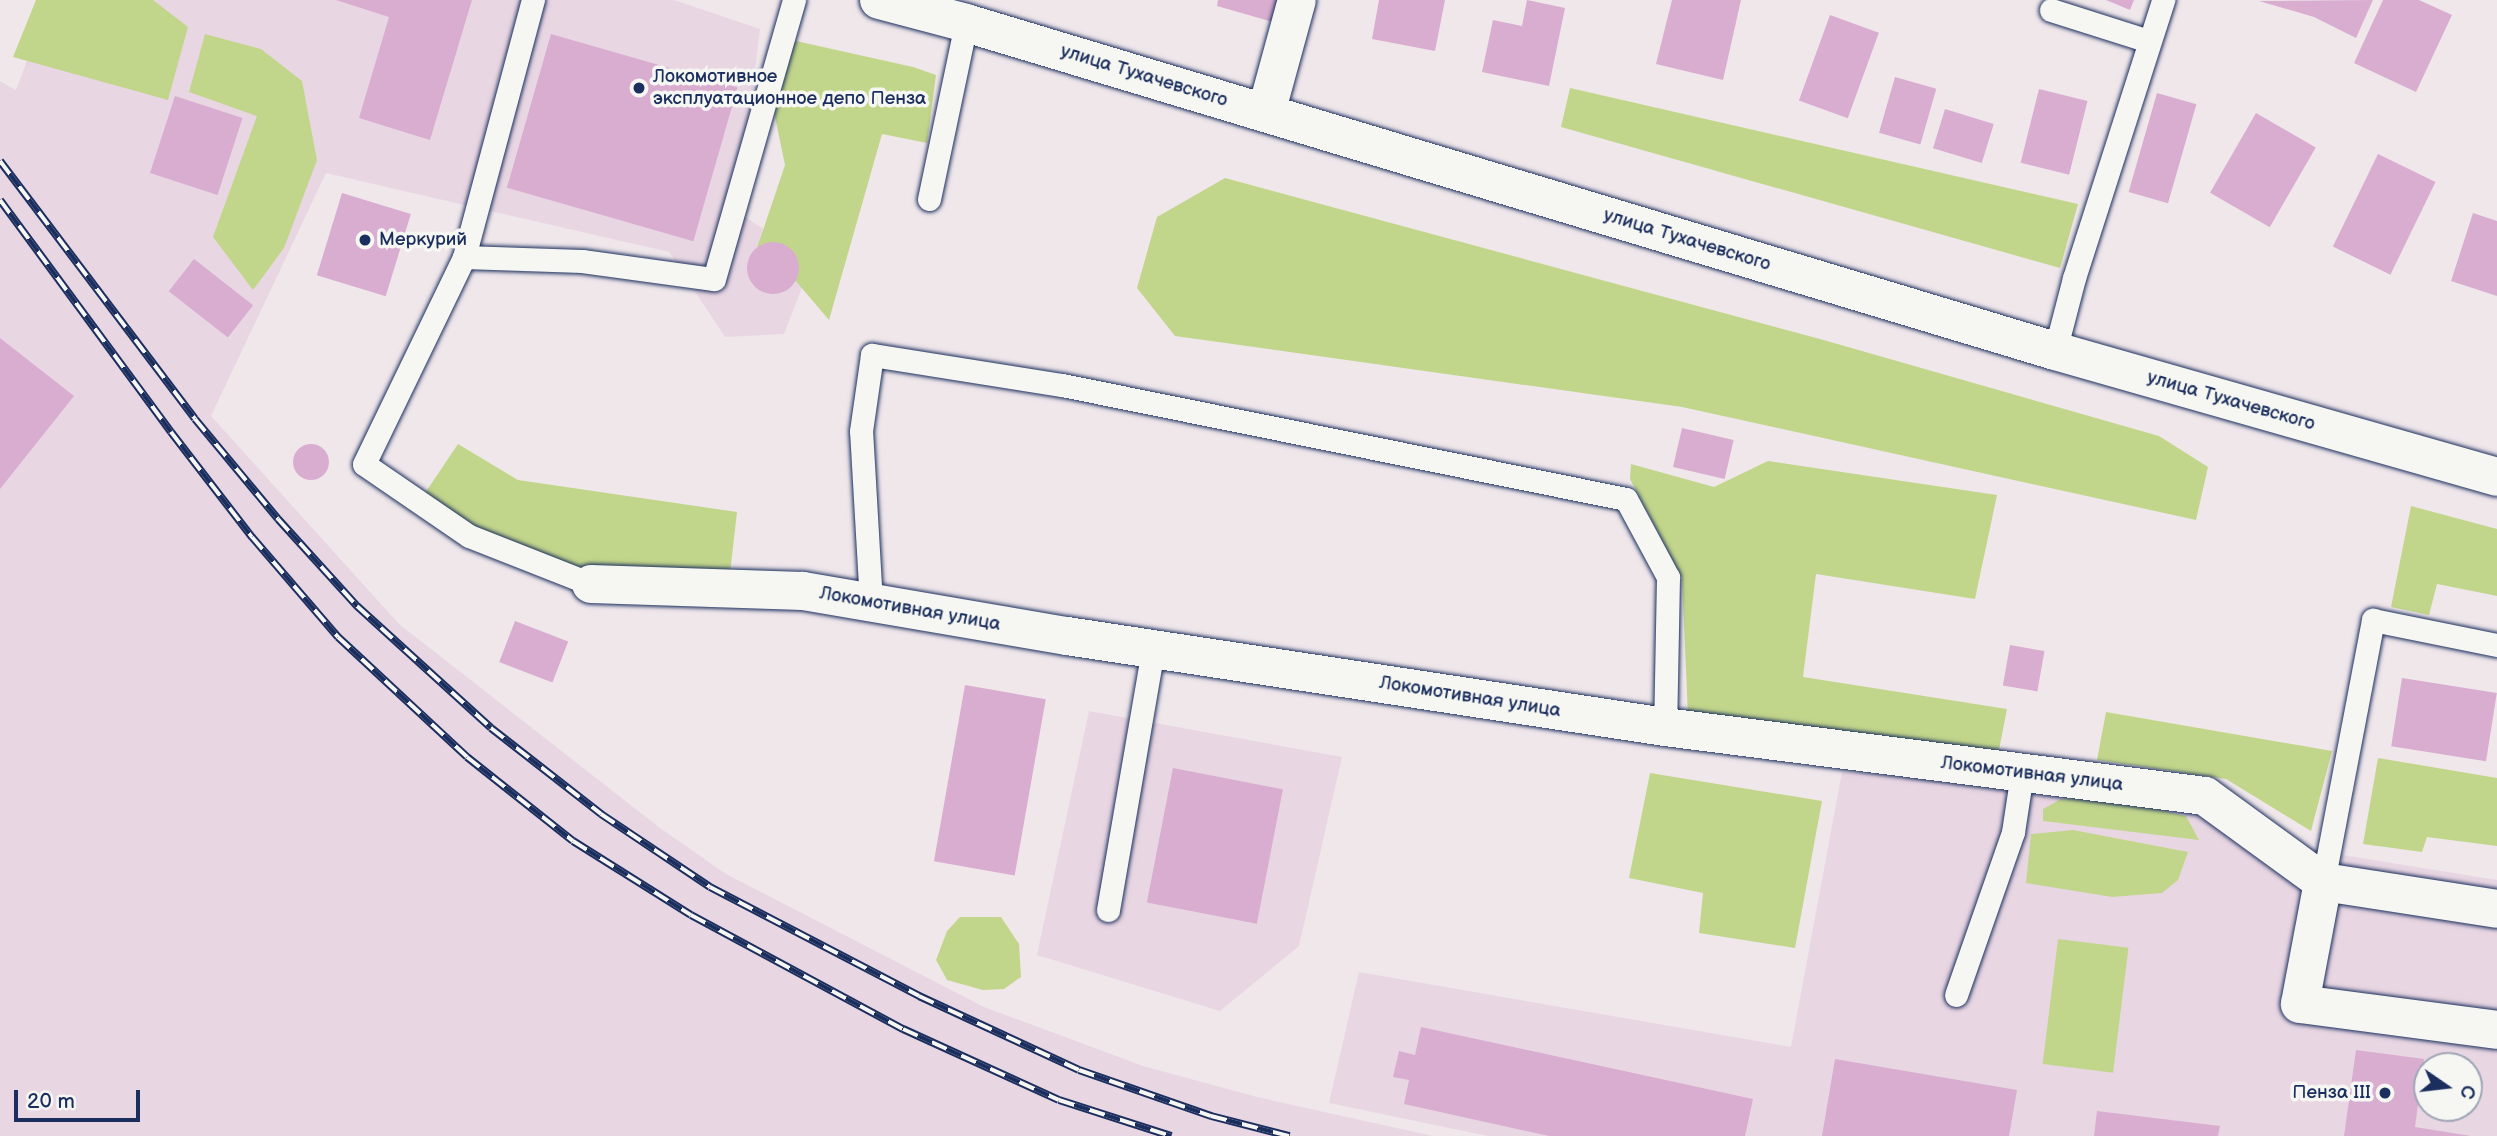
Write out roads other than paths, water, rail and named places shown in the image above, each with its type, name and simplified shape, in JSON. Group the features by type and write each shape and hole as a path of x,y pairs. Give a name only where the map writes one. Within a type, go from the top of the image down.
{"street":[{"name":"улица Тухачевского","path":"878,0 966,23 2055,351 2497,477"},
{"path":"1266,113 1297,0"},
{"name":"Локомотивная улица","path":"591,584 803,592 1153,649 1665,727 2205,796 2323,882"},
{"path":"2497,909 2323,882 2300,1004 2497,1030"}],"lane":[{"path":"533,0 464,257 364,464 469,536 591,584"},
{"path":"464,257 582,261 714,279 794,0"},
{"path":"2055,351 2074,278 2163,0"},
{"path":"2051,10 2149,41"},
{"path":"929,198 966,23"},
{"path":"872,603 861,431 872,355 1062,385 1626,499 1668,577 1665,727"},
{"path":"2323,882 2373,620 2497,645"},
{"path":"1108,910 1153,649"},
{"path":"1956,995 2012,832 2022,773"}],"railway":[{"path":"0,161 195,419 278,519 357,606 491,728 601,814 710,887 919,996 1079,1070 1211,1116 1289,1136"},
{"path":"0,200 252,537 338,637 467,757 573,841 691,915 903,1029 1059,1100 1171,1136"}],"place":[{"name":"Локомотивное эксплуатационное депо Пенза","path":"639,88"},
{"name":"Меркурий","path":"365,240"},
{"name":"Пенза III","path":"2385,1093"}]}
